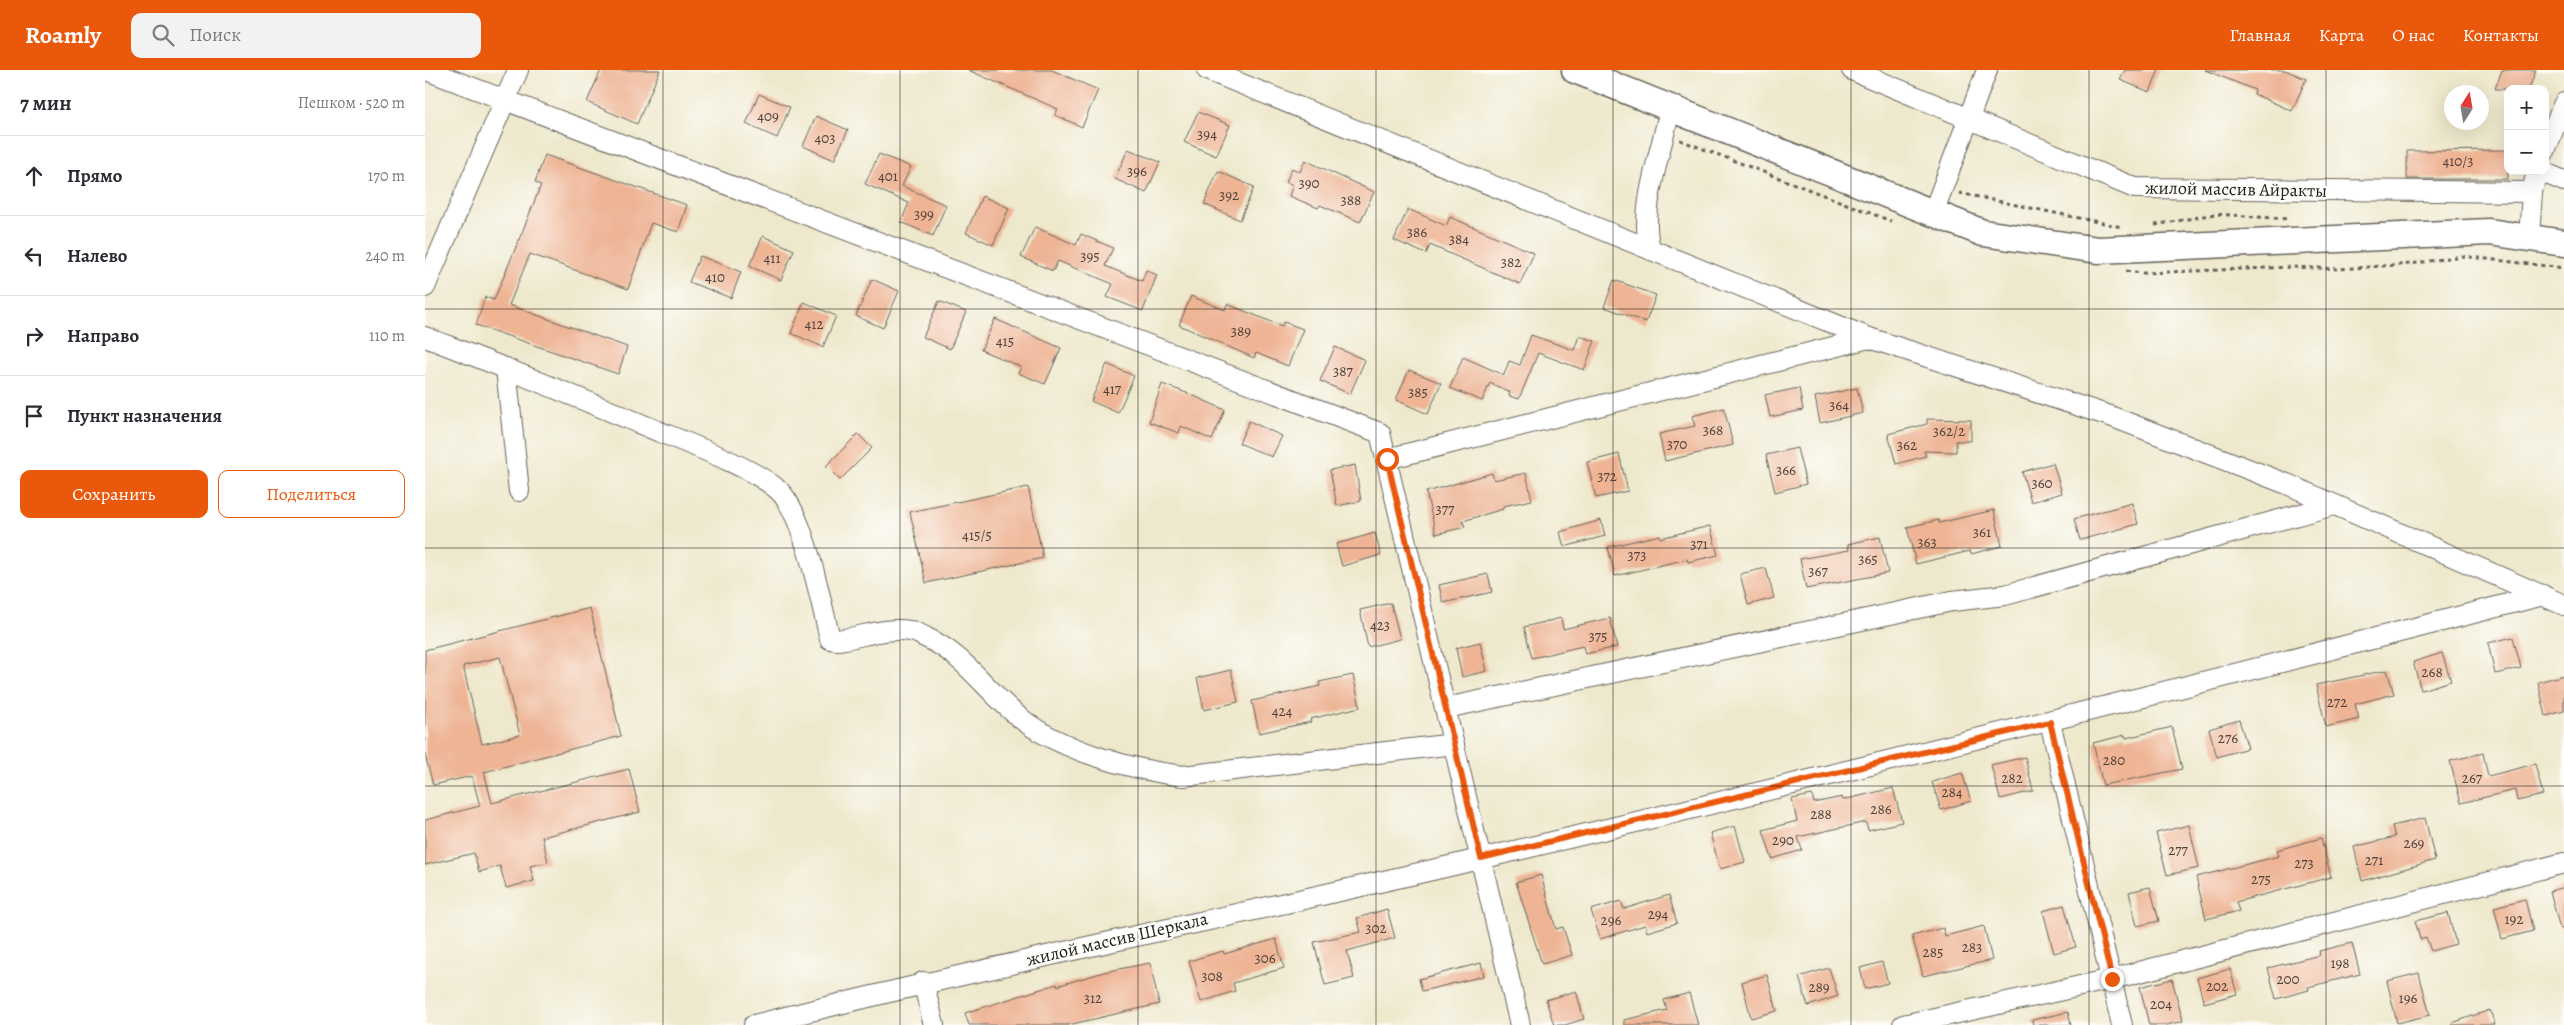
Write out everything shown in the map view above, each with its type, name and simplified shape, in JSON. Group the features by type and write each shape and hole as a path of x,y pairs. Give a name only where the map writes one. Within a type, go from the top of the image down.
{"main road":[{"path":"1575,70 1983,233 2098,250 2489,232 2564,243"}],"street":[{"path":"426,70 1380,433 1520,1025"},
{"path":"425,286 518,70"},
{"path":"1207,70 1869,338 2109,416 2287,484 2564,605"},
{"name":"жилой массив Айракты","path":"1852,70 2135,188 2531,192"},
{"path":"1933,213 1987,70"},
{"path":"2549,141 2564,103"},
{"path":"1651,250 1646,237 1647,210 1670,108"},
{"path":"2529,238 2531,192 2537,175"},
{"path":"2549,175 2564,181"},
{"path":"425,337 506,368 699,448 770,482 784,496 807,549 830,639 838,640 892,630 912,631 939,644 963,662 1020,718 1059,742 1148,772 1183,776 1454,744"},
{"path":"1387,459 1869,338"},
{"path":"506,368 519,491"},
{"path":"1445,708 1952,601 2005,595 2334,505"},
{"name":"жилой массив Шеркала","path":"754,1025 923,982 1481,858 2050,722 2543,596"},
{"path":"2050,722 2122,1025"},
{"path":"1903,1025 2112,979 2564,863"},
{"path":"923,982 934,1025"}],"path":[{"path":"1942,189 2123,227"},
{"path":"2150,226 2215,214 2293,219"}],"building":[{"path":"601,70 660,70 637,124 587,102"},
{"path":"968,70 1052,70 1098,90 1082,127 1055,115 1058,109"},
{"path":"2125,70 2159,70 2150,92 2120,80"},
{"path":"2205,70 2285,70 2306,79 2292,111 2254,94 2255,90"},
{"path":"2502,70 2536,70 2530,85 2504,85 2504,89 2495,89"},
{"path":"759,94 790,107 777,138 746,124"},
{"path":"1198,112 1230,125 1216,156 1184,142"},
{"path":"816,116 848,130 834,160 803,146"},
{"path":"1128,149 1160,162 1146,193 1115,179"},
{"path":"2504,150 2504,175 2508,175 2508,179 2407,179 2407,151"},
{"path":"879,154 911,167 902,186 946,205 933,236 901,222 909,203 865,184"},
{"path":"545,155 687,205 678,232 651,223 628,289 530,254 509,305 627,347 618,374 476,325 485,297 494,300 523,230 541,185 535,182"},
{"path":"1305,160 1374,192 1360,222 1320,205 1318,208 1289,196 1293,185 1286,182 1292,168 1300,172"},
{"path":"1218,171 1254,187 1240,220 1204,204"},
{"path":"982,196 1009,208 993,245 966,233"},
{"path":"1408,209 1446,226 1450,217 1534,253 1520,284 1430,245 1426,254 1394,240"},
{"path":"1035,227 1076,245 1081,234 1113,248 1105,266 1142,281 1146,270 1157,275 1143,311 1107,297 1113,284 1058,261 1053,271 1021,257"},
{"path":"763,236 794,250 781,280 749,266"},
{"path":"700,256 741,272 731,298 689,282"},
{"path":"872,279 899,291 883,328 856,316"},
{"path":"1614,280 1656,295 1646,322 1604,307"},
{"path":"1191,296 1225,310 1227,304 1282,326 1284,322 1303,329 1288,366 1256,353 1254,358 1179,325"},
{"path":"939,301 966,312 950,349 923,337"},
{"path":"804,302 836,316 823,347 791,333"},
{"path":"995,319 1061,348 1045,384 1018,373 1021,367 981,350"},
{"path":"1531,335 1574,350 1579,336 1595,341 1584,370 1538,353 1519,399 1509,396 1510,392 1490,383 1482,401 1450,388 1463,357 1504,375 1509,361 1520,365"},
{"path":"1335,347 1365,360 1350,394 1320,381"},
{"path":"1107,364 1134,376 1118,413 1091,401"},
{"path":"1409,370 1441,383 1428,414 1396,400"},
{"path":"1162,384 1225,410 1212,440 1181,426 1179,433 1149,422"},
{"path":"1799,388 1803,410 1770,417 1765,395"},
{"path":"1857,388 1863,413 1820,423 1815,397"},
{"path":"1724,408 1733,445 1665,461 1659,434 1695,426 1692,416"},
{"path":"1927,419 1971,420 1971,441 1956,441 1956,452 1924,451 1926,456 1896,464 1888,434 1927,424"},
{"path":"1249,421 1282,436 1272,457 1239,443"},
{"path":"858,434 872,448 840,480 826,466"},
{"path":"1797,448 1806,484 1775,492 1766,455"},
{"path":"1619,454 1628,491 1596,498 1587,462"},
{"path":"2053,463 2062,493 2031,502 2022,472"},
{"path":"1355,465 1361,501 1337,506 1330,470"},
{"path":"1492,473 1494,480 1526,473 1532,500 1503,506 1503,509 1463,521 1465,527 1436,534 1426,492"},
{"path":"1028,487 1043,558 926,583 910,512"},
{"path":"2132,503 2138,524 2080,540 2074,519"},
{"path":"1994,510 2002,546 1971,554 1970,551 1916,564 1907,527 1939,520 1939,523"},
{"path":"1601,520 1605,536 1564,547 1560,532"},
{"path":"1710,526 1718,555 1688,562 1687,559 1615,576 1608,547 1660,535 1660,538"},
{"path":"1375,533 1381,555 1342,566 1336,544"},
{"path":"1880,537 1888,573 1806,589 1800,559 1849,550 1848,544"},
{"path":"1766,568 1774,598 1748,605 1740,574"},
{"path":"1488,574 1492,592 1443,603 1439,585"},
{"path":"1391,603 1400,639 1368,647 1360,610"},
{"path":"590,608 621,736 484,772 492,803 629,769 640,812 542,837 548,862 530,866 534,881 506,888 500,866 479,872 474,853 425,865 425,820 480,806 472,776 433,785 425,755 425,650","holes":["500,657 520,735 482,744 463,666"]},
{"path":"1561,618 1563,629 1610,618 1617,647 1585,654 1583,646 1532,658 1524,627"},
{"path":"2513,637 2521,668 2495,674 2488,643"},
{"path":"1480,642 1487,671 1462,677 1456,648"},
{"path":"2442,653 2451,681 2421,690 2413,662"},
{"path":"1231,670 1238,702 1204,710 1197,678"},
{"path":"2387,670 2394,694 2355,704 2359,719 2326,727 2316,685"},
{"path":"1353,675 1360,707 1310,719 1311,722 1259,733 1252,701 1320,686 1319,682"},
{"path":"2564,675 2564,711 2546,716 2538,682"},
{"path":"2239,720 2248,748 2217,757 2209,729"},
{"path":"2172,727 2182,769 2103,785 2093,743 2125,735 2126,738"},
{"path":"2483,753 2488,776 2535,764 2543,795 2517,801 2515,790 2461,803 2450,761"},
{"path":"2025,757 2033,791 2000,799 1991,765"},
{"path":"1962,773 1971,801 1941,810 1932,782"},
{"path":"1893,788 1902,822 1868,830 1866,822 1798,837 1802,850 1772,859 1763,830 1797,821 1792,799 1812,795 1814,803 1842,797 1843,800"},
{"path":"2425,818 2435,860 2362,881 2354,847 2395,837 2392,826"},
{"path":"2189,825 2199,868 2167,875 2156,833"},
{"path":"1735,826 1745,862 1720,869 1710,833"},
{"path":"2321,838 2331,877 2236,902 2239,911 2206,919 2196,877 2279,856 2277,850"},
{"path":"1541,875 1556,929 1563,927 1572,955 1542,964 1516,882"},
{"path":"2150,887 2159,921 2137,926 2129,892"},
{"path":"2564,887 2564,928 2560,929 2550,891"},
{"path":"1669,895 1677,923 1647,932 1645,925 1600,939 1591,910 1621,901 1624,909"},
{"path":"2525,899 2533,931 2502,939 2494,907"},
{"path":"2064,905 2076,947 2054,953 2043,911"},
{"path":"1387,909 1395,938 1347,951 1354,978 1325,985 1314,942 1361,932 1357,918"},
{"path":"2448,913 2456,944 2431,951 2426,937 2420,939 2415,921"},
{"path":"1984,926 1992,960 1923,976 1912,936 1943,928 1945,936"},
{"path":"1276,939 1284,968 1233,983 1235,991 1201,1002 1189,961 1223,951 1224,954"},
{"path":"2352,943 2360,974 2308,987 2309,990 2276,999 2268,968 2320,955 2319,951"},
{"path":"1882,962 1888,983 1865,989 1860,968"},
{"path":"1150,963 1159,1004 1068,1025 969,1025 965,1013 1057,984 1057,986 1104,972"},
{"path":"1481,963 1484,976 1422,991 1419,979"},
{"path":"1829,968 1838,996 1808,1006 1799,977"},
{"path":"2230,969 2237,994 2204,1003 2197,978"},
{"path":"2419,973 2430,1015 2397,1023 2387,981"},
{"path":"1767,975 1777,1011 1751,1018 1742,982"},
{"path":"2172,979 2183,1021 2167,1025 2149,1025 2140,987"},
{"path":"1576,991 1584,1019 1565,1025 1554,1025 1546,1000"},
{"path":"1689,993 1698,1025 1624,1025 1624,1020 1667,1010 1664,1000"},
{"path":"2490,1010 2495,1025 2452,1025 2452,1023"},
{"path":"2068,1012 2071,1025 2033,1025 2032,1020"}],"route":[{"path":"1387,459 1481,858 2050,722 2112,979"}]}
